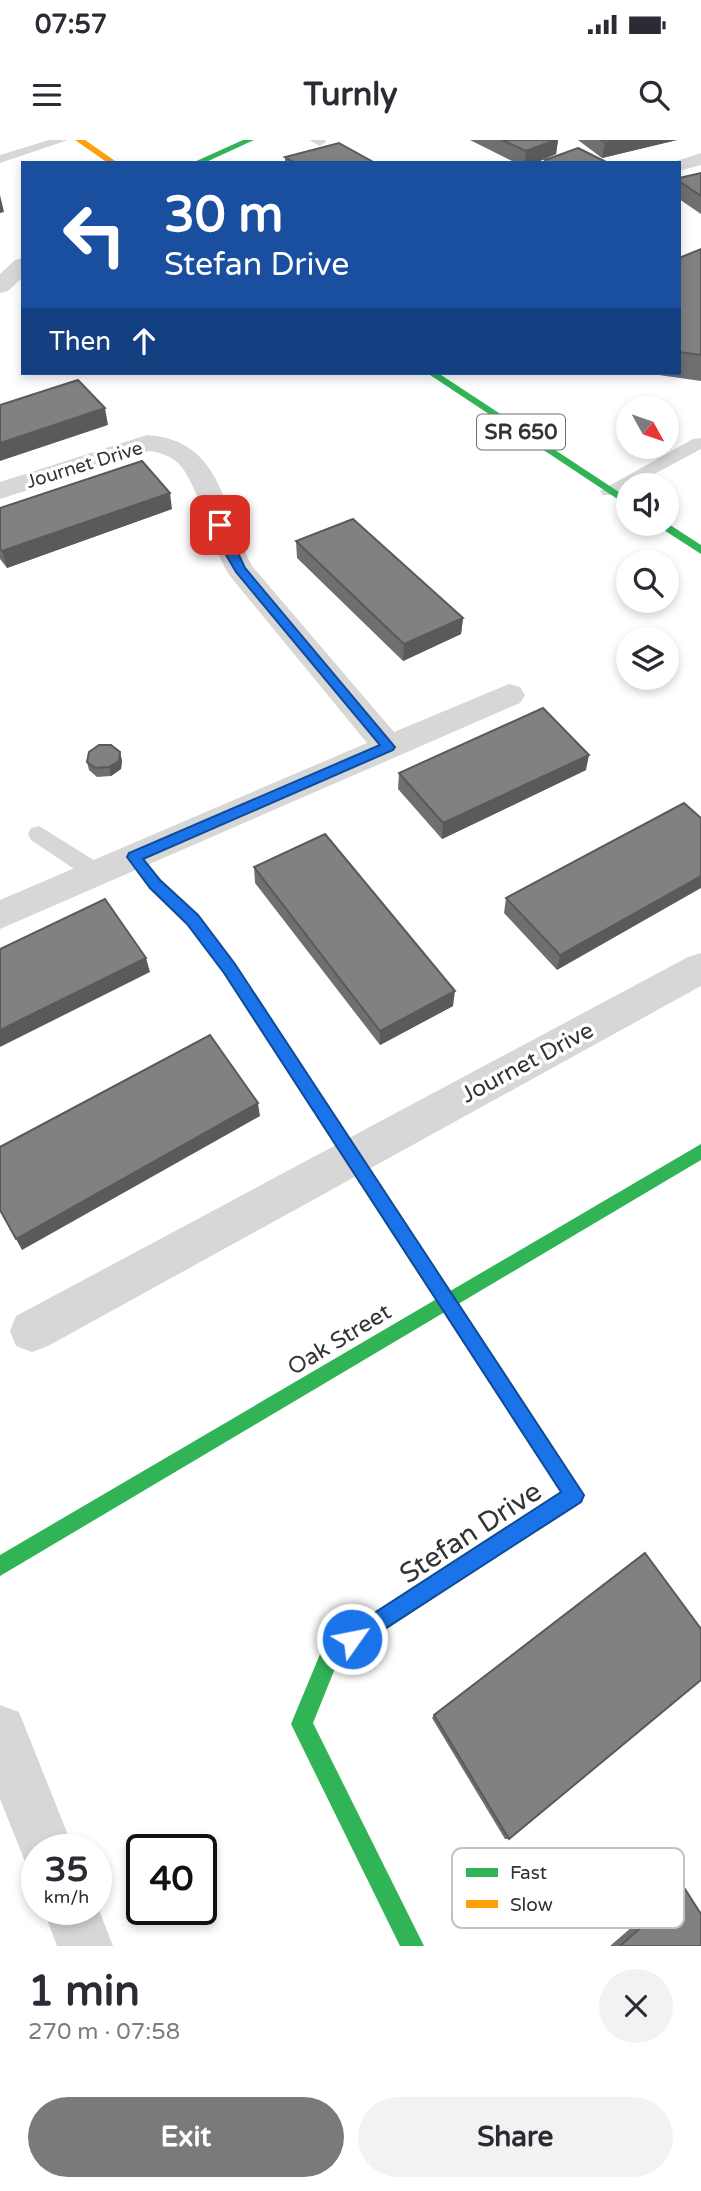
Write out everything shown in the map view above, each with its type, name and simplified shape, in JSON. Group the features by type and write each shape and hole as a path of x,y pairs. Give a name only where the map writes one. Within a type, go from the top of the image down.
{"street":[{"path":"79,140 111,161"},
{"path":"201,161 250,140"},
{"path":"681,164 701,159"},
{"path":"0,286 21,266"},
{"name":"SR 650","path":"435,375 616,495"},
{"name":"Journet Drive","path":"0,491 147,443 164,444 187,456 203,479 228,548 240,570 388,747"},
{"path":"679,536 701,550"},
{"path":"0,915 509,695"},
{"path":"134,857 155,884 193,920 229,969 449,1301"},
{"name":"Journet Drive","path":"32,1331 701,968"},
{"name":"Oak Street","path":"0,1566 701,1151"},
{"name":"Stefan Drive","path":"412,1946 302,1724 330,1654 574,1495 449,1301"},
{"path":"0,1731 41,1834"},
{"path":"77,1925 86,1946"}],"lane":[{"path":"0,159 62,140"},
{"path":"609,491 699,443"},
{"path":"38,834 97,873"}],"building":[{"path":"502,140 555,140 526,151"},
{"path":"339,143 371,161 292,161 285,157"},
{"path":"578,148 604,161 547,161"},
{"path":"701,173 701,196 681,182 681,178"},
{"path":"701,249 701,355 681,352 681,257"},
{"path":"78,380 105,408 0,443 0,405"},
{"path":"142,461 170,493 2,551 0,548 0,508"},
{"path":"353,519 463,618 404,644 296,541"},
{"path":"543,708 589,755 443,823 399,773"},
{"path":"99,745 111,745 120,752 119,761 109,767 95,768 87,762 89,752"},
{"path":"684,803 701,818 701,876 560,955 506,898"},
{"path":"325,834 455,991 380,1031 254,867"},
{"path":"105,899 146,958 0,1030 0,949"},
{"path":"210,1035 258,1103 16,1239 0,1210 0,1147"},
{"path":"645,1553 701,1629 701,1680 509,1839 434,1715"},
{"path":"684,1890 701,1914 701,1946 620,1946 641,1928 684,1928"}],"traffic: fast":[{"path":"201,161 250,140"},
{"path":"435,375 616,495"},
{"path":"679,536 701,550"},
{"path":"134,857 155,884 193,920 229,969 412,1249"},
{"path":"0,1566 701,1151"},
{"path":"412,1946 302,1724 330,1654 456,1572"}],"traffic: slow":[{"path":"79,140 111,161"},
{"path":"412,1249 574,1495 456,1572"}],"route":[{"path":"220,525 240,570 388,747 134,857 155,884 193,920 229,969 574,1495 352,1639"}]}
